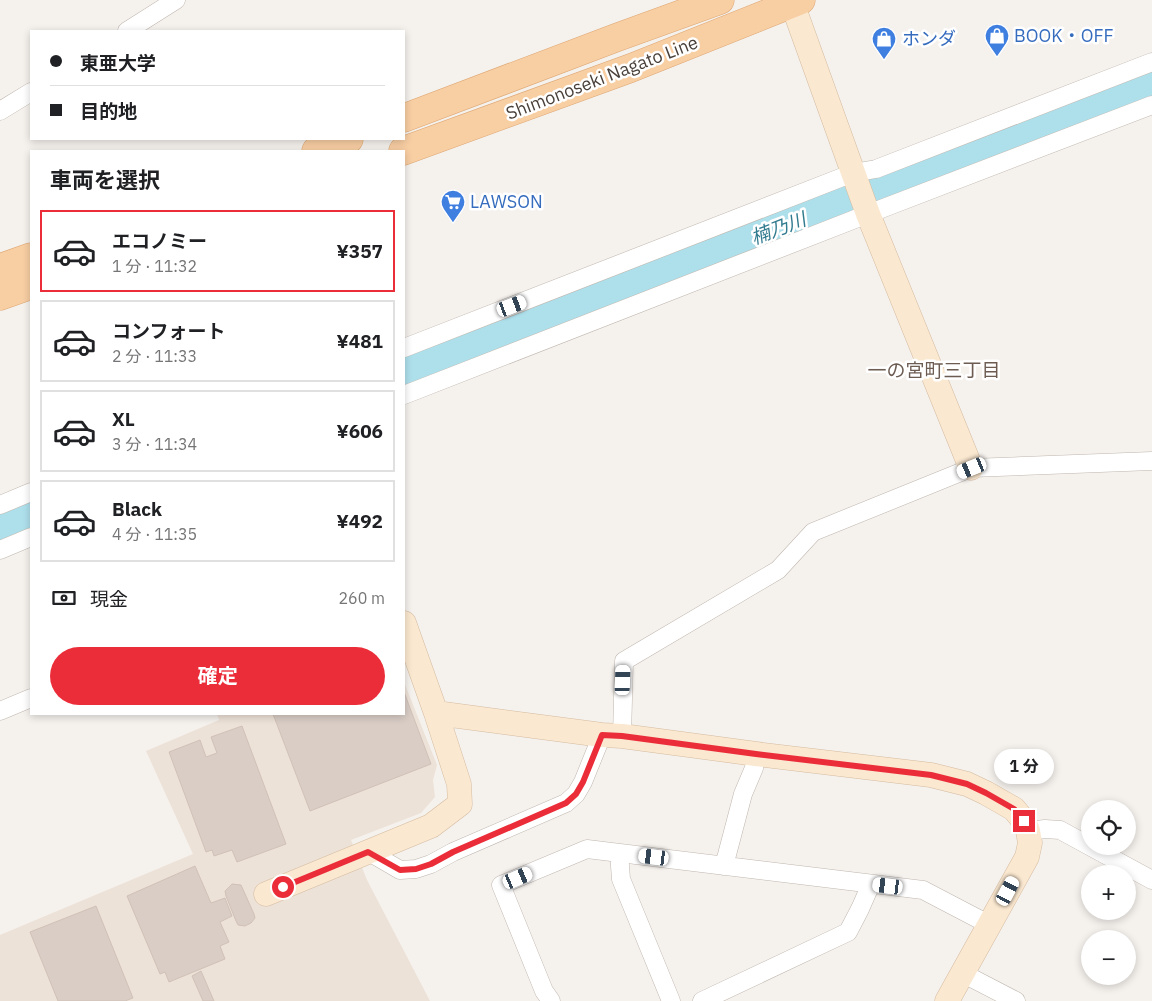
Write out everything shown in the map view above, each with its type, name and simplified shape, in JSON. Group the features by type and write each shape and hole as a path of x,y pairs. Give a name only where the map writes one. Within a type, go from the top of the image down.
{"main road":[{"name":"Shimonoseki Nagato Line","path":"405,118 720,0"},
{"name":"Shimonoseki Nagato Line","path":"405,150 632,68 795,1"},
{"path":"319,150 346,140"},
{"path":"0,268 30,257"},
{"path":"0,296 30,285"}],"street":[{"path":"129,30 176,0"},
{"path":"795,1 854,176 972,468"},
{"path":"405,348 1152,62"},
{"path":"0,111 30,93"},
{"path":"405,395 867,210 1152,105"},
{"path":"368,852 400,870 416,869 566,803 576,794 612,735 624,661 778,570 813,532 972,468 1152,461"},
{"path":"0,505 30,492"},
{"path":"0,550 30,537"},
{"path":"266,894 430,826 460,804 459,784 405,626"},
{"path":"0,711 30,698"},
{"path":"436,713 931,775 967,784 986,793 1014,809 1024,821 1030,843 1027,857 947,1001"},
{"path":"724,866 743,794 754,768 756,754"},
{"path":"1028,831 1060,830 1152,880"},
{"path":"551,1001 544,991 501,885 587,849 923,890 990,925"},
{"path":"619,853 621,879 670,1001"},
{"path":"702,1001 848,932 871,884"},
{"path":"962,973 1016,1001"}],"shaded area":[{"path":"405,685 437,765 433,780 435,797 421,813 351,840 367,880 430,1001 0,1001 0,935 193,854 146,751 219,720 217,715 405,715"}],"building":[{"path":"405,695 431,764 310,811 273,715 405,715"},
{"path":"242,726 286,844 237,862 232,850 214,856 212,850 206,852 169,752 200,740 206,757 217,753 211,737"},
{"path":"195,866 211,903 225,898 232,916 220,922 229,942 220,946 225,959 169,982 165,972 160,974 127,896"},
{"path":"232,884 241,885 254,914 255,918 245,926 238,925 226,896 225,891"},
{"path":"96,906 133,998 125,1001 58,1001 30,932"},
{"path":"201,971 214,1001 203,1001 192,976"}],"waterway":[{"name":"楠乃川","path":"405,371 1152,84"},
{"name":"楠乃川","path":"0,530 30,518"}],"place":[{"name":"BOOK・OFF","path":"997,57"},
{"name":"ホンダ","path":"884,60"},
{"name":"LAWSON","path":"453,223"}],"district":[{"name":"一の宮町三丁目","path":"934,370"}],"route":[{"path":"283,887 368,852 400,870 416,869 566,803 576,794 583,782 602,735 931,775 967,784 986,793 1014,809 1024,821"}]}
